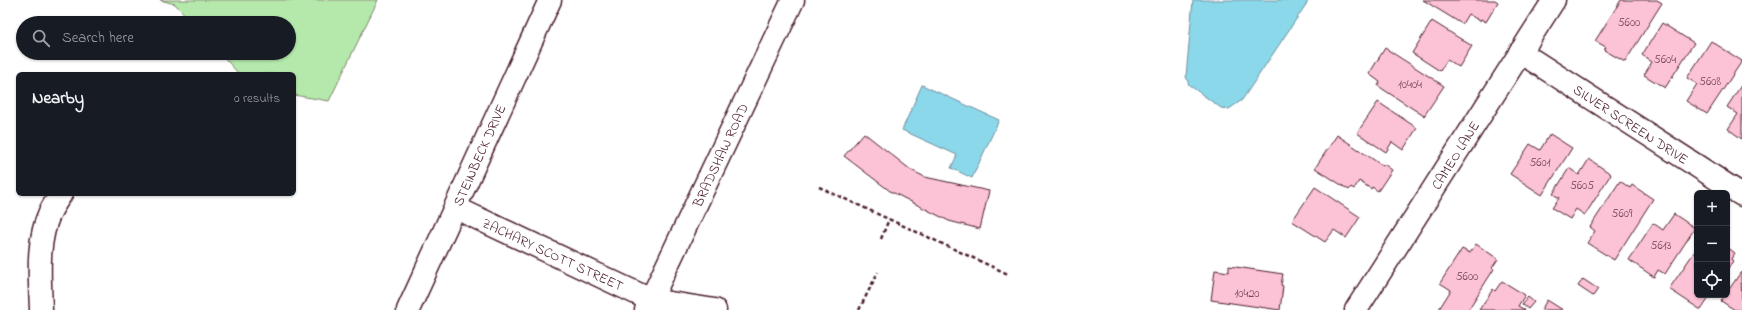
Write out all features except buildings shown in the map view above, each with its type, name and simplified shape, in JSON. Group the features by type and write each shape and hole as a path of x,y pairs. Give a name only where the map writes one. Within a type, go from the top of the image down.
{"street":[{"name":"STEINBECK DRIVE","path":"408,310 550,0"},
{"name":"BRADSHAW ROAD","path":"654,307 793,0"},
{"name":"CAMEO LANE","path":"1356,310 1554,0"},
{"name":"SILVER SCREEN DRIVE","path":"1520,52 1742,195"},
{"path":"41,310 40,248 43,232 50,212 60,196"},
{"name":"ZACHARY SCOTT STREET","path":"456,208 654,307 714,310"}],"path":[{"path":"819,187 1008,274"},
{"path":"881,239 889,218"},
{"path":"859,310 878,272"}],"green space":[{"path":"160,0 378,0 329,101 296,95 296,72 237,72 226,60 296,60 296,16 186,16 175,4"}],"water":[{"path":"1193,0 1309,0 1242,100 1229,109 1221,108 1189,85 1186,76"},
{"path":"922,85 999,120 972,178 951,168 957,155 902,130"}]}
